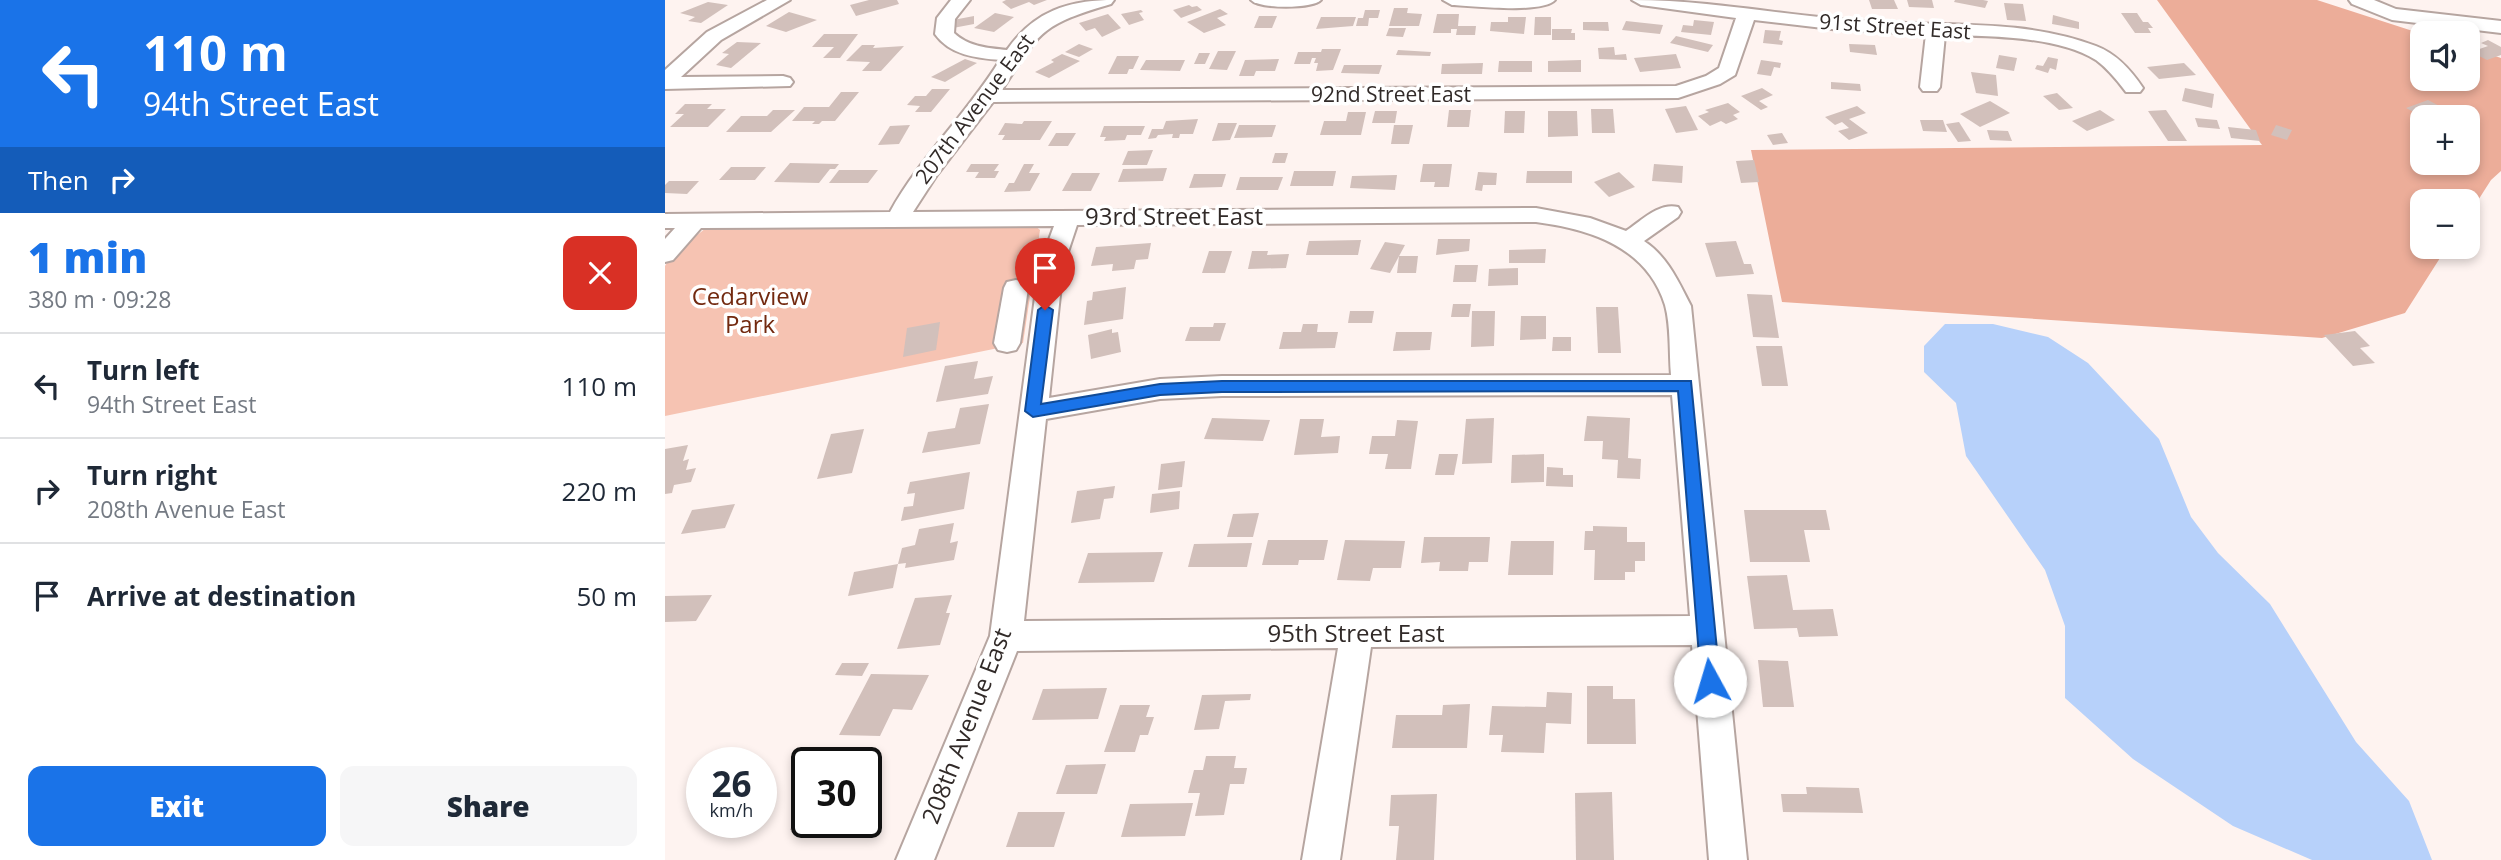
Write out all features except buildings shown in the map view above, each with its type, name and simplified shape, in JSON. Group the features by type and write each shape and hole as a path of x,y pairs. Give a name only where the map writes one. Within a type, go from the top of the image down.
{"street":[{"path":"665,82 714,36 781,0"},
{"path":"961,0 946,18 944,34 952,44 970,51 1014,56"},
{"name":"207th Avenue East","path":"898,219 929,170 988,96 1035,28 1059,16 1105,0"},
{"path":"1259,0 1312,0"},
{"path":"1452,0 1546,0"},
{"name":"91st Street East","path":"1641,0 1844,25 1936,28 2014,35 2077,46 2100,54 2112,62 2133,88"},
{"path":"2358,0 2407,16 2501,27"},
{"name":"92nd Street East","path":"988,96 1678,92 1713,80 1728,71 1747,13"},
{"path":"1930,87 1936,28"},
{"path":"665,82 783,82"},
{"path":"1670,212 1628,241 1655,265 1678,306 1705,630 1728,860"},
{"name":"93rd Street East","path":"665,221 1537,215 1561,218 1628,241"},
{"name":"208th Avenue East","path":"915,860 1006,636 1051,267 1068,218"},
{"path":"665,254 694,220"},
{"path":"1007,343 1016,288"},
{"path":"1011,315 1045,310"},
{"path":"1033,411 1160,389 1222,386 1686,385"},
{"name":"95th Street East","path":"1006,636 1705,630"},
{"path":"1321,860 1357,634"}],"green space":[{"name":"Cedarview Park","path":"1033,224 1040,230 1023,343 665,416 665,266 672,255 706,228"}],"shaded area":[{"path":"2157,0 2317,0 2410,30 2410,91 2480,91 2480,51 2501,58 2501,171 2491,180 2480,197 2480,189 2410,189 2410,259 2439,259 2405,313 2322,338 1782,302 1751,150 2262,145"}],"water":[{"path":"1945,324 1993,324 2048,337 2088,363 2159,439 2191,517 2218,553 2270,604 2356,742 2409,801 2432,860 2312,860 2233,826 2133,759 2065,698 2065,626 2045,570 1966,456 1956,403 1924,372 1924,346"}],"route":[{"path":"1045,310 1033,411 1160,389 1222,386 1686,385 1710,681"}]}
